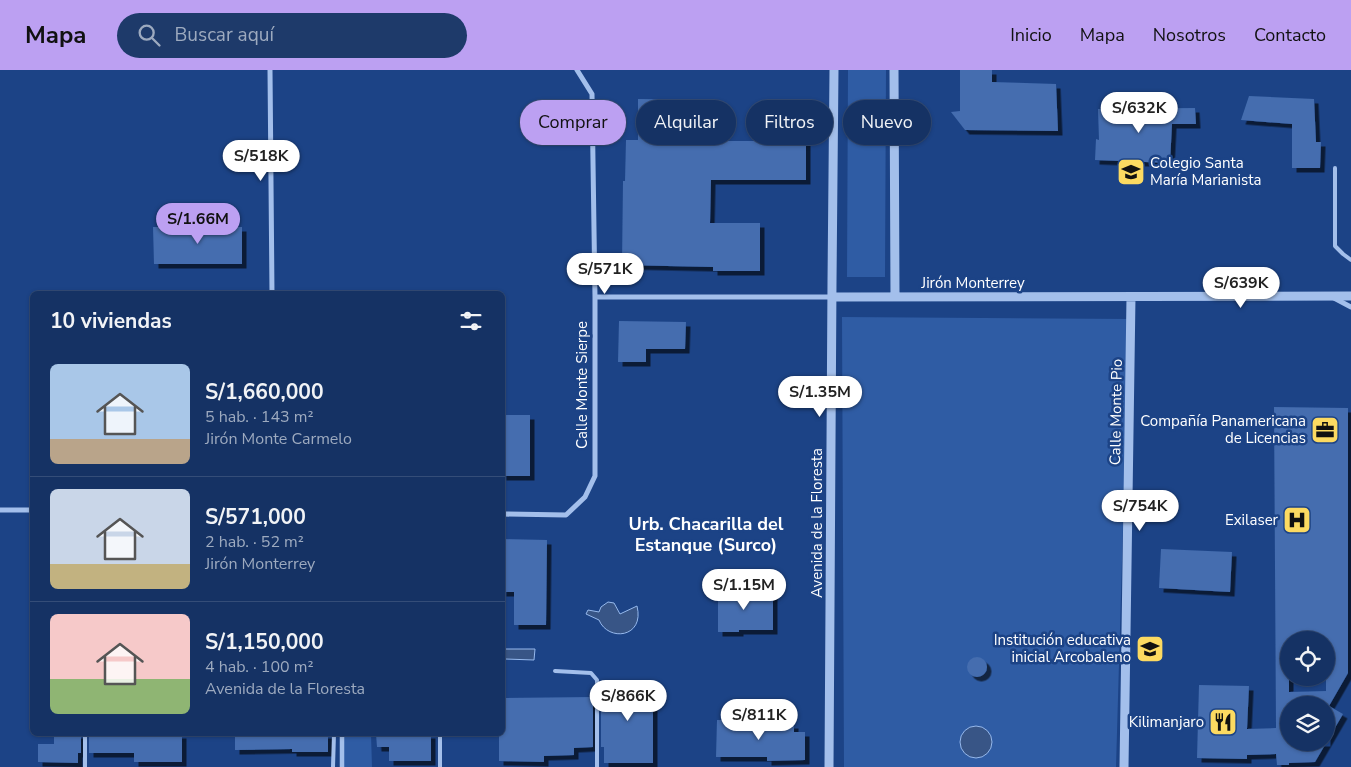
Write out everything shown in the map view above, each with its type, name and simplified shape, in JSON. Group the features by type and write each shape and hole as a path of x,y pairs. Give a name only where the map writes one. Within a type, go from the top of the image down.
{"street":[{"path":"270,70 272,291"},
{"name":"Calle Monte Sierpe","path":"505,514 566,515 585,498 595,476 592,94 577,70"},
{"name":"Avenida de la Floresta","path":"829,767 834,70"},
{"path":"894,70 895,297"},
{"name":"Jirón Monterrey","path":"595,297 1351,296"},
{"name":"Calle Monte Pio","path":"1124,767 1132,297"},
{"path":"1332,297 1351,307"},
{"path":"0,510 30,510"},
{"path":"342,736 342,767"}],"lane":[{"path":"1335,168 1336,246 1342,254 1351,260"},
{"path":"555,671 591,673 597,680 597,767"},
{"path":"85,736 85,767"},
{"path":"334,736 334,767"},
{"path":"440,736 440,767"}],"shaded area":[{"path":"848,70 886,70 886,100 848,100"},
{"path":"848,145 886,145 885,277 847,277"},
{"path":"842,317 1129,319 1116,767 844,767"},
{"path":"608,602 614,603 620,614 637,606 638,617 636,625 631,630 617,634 610,632 599,620 586,614 588,610 599,612 601,607"},
{"path":"505,649 535,649 534,660 505,659"},
{"path":"976,726 982,727 987,731 991,736 991,748 987,753 982,757 976,758 970,757 965,753 961,748 960,742 961,736 965,731 970,727"},
{"path":"341,736 371,736 372,767 342,767"}],"building":[{"path":"960,70 992,70 992,82 1056,84 1058,131 965,130 951,112 960,111"},
{"path":"1249,96 1314,99 1316,142 1321,142 1320,168 1292,168 1292,124 1241,120"},
{"path":"638,99 714,100 638,100"},
{"path":"1195,108 1196,124 1172,124 1170,163 1095,160 1096,139 1099,140 1098,109"},
{"path":"626,140 636,140 636,145 736,145 736,141 746,141 746,145 806,145 806,180 711,180 710,223 760,223 760,271 713,271 713,267 622,265 623,181 625,181"},
{"path":"153,227 242,227 242,264 154,264"},
{"path":"619,321 686,322 685,349 646,349 646,362 618,362"},
{"path":"1274,407 1348,408 1348,673 1335,696 1280,696 1280,751 1321,751 1315,762 1289,763 1289,765 1277,765 1276,754 1247,755 1247,759 1197,758 1199,685 1249,686 1247,729 1276,728"},
{"path":"505,415 530,415 530,476 505,476"},
{"path":"505,539 547,540 546,625 514,625 514,592 505,592"},
{"path":"1161,549 1232,552 1230,592 1159,588"},
{"path":"718,588 739,588 741,595 773,594 773,630 718,632"},
{"path":"977,657 984,660 987,667 984,674 977,677 970,674 967,667 970,660"},
{"path":"604,680 653,680 653,763 604,763 604,747 601,747 601,697 604,697"},
{"path":"593,697 593,747 574,748 574,755 544,756 544,762 499,761 499,736 505,736 505,698"},
{"path":"1335,709 1343,714 1335,728"},
{"path":"717,720 753,720 753,725 794,724 794,732 805,732 805,760 767,761 767,757 716,757"},
{"path":"54,736 81,736 81,753 78,753 78,763 38,762 38,744 54,744"},
{"path":"89,736 182,736 182,762 134,762 134,753 89,753"},
{"path":"235,736 328,736 328,752 292,752 292,749 235,750"},
{"path":"376,736 431,736 431,761 389,761 389,747 377,747"}],"place":[{"name":"Colegio Santa María Marianista","path":"1131,172"},
{"name":"Compañía Panamericana de Licencias","path":"1325,430"},
{"name":"Exilaser","path":"1297,520"},
{"name":"Institución educativa inicial Arcobaleno","path":"1150,649"},
{"name":"Kilimanjaro","path":"1223,722"}],"district":[{"name":"Urb. Chacarilla del Estanque (Surco)","path":"706,534"}]}
